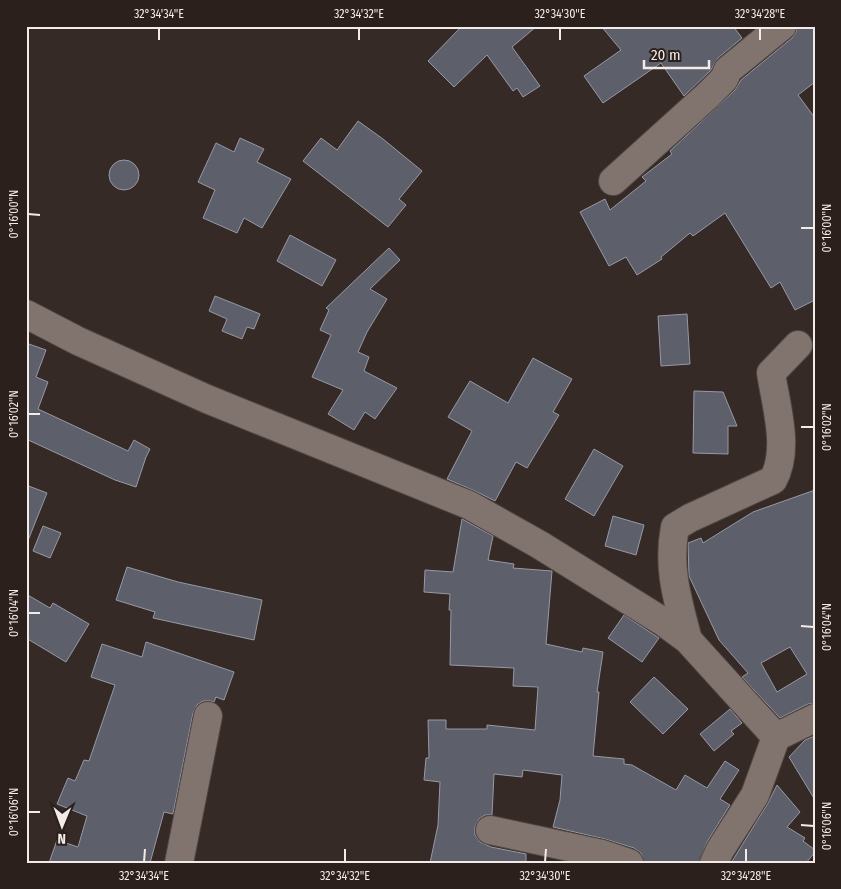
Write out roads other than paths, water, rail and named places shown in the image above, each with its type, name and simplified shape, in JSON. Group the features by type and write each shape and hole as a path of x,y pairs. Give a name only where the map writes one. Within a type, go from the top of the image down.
{"street":[{"path":"613,181 707,96 724,79 728,70 782,26"},
{"path":"26,314 78,341 207,399 469,506 540,545 662,621 688,640 776,737"},
{"path":"688,640 673,582 672,544 675,527 690,518 773,480 779,470 782,448 771,373 798,344"},
{"path":"179,863 208,716"},
{"path":"714,863 720,850 755,796 776,737 815,718"},
{"path":"490,830 602,854 630,863"}]}
